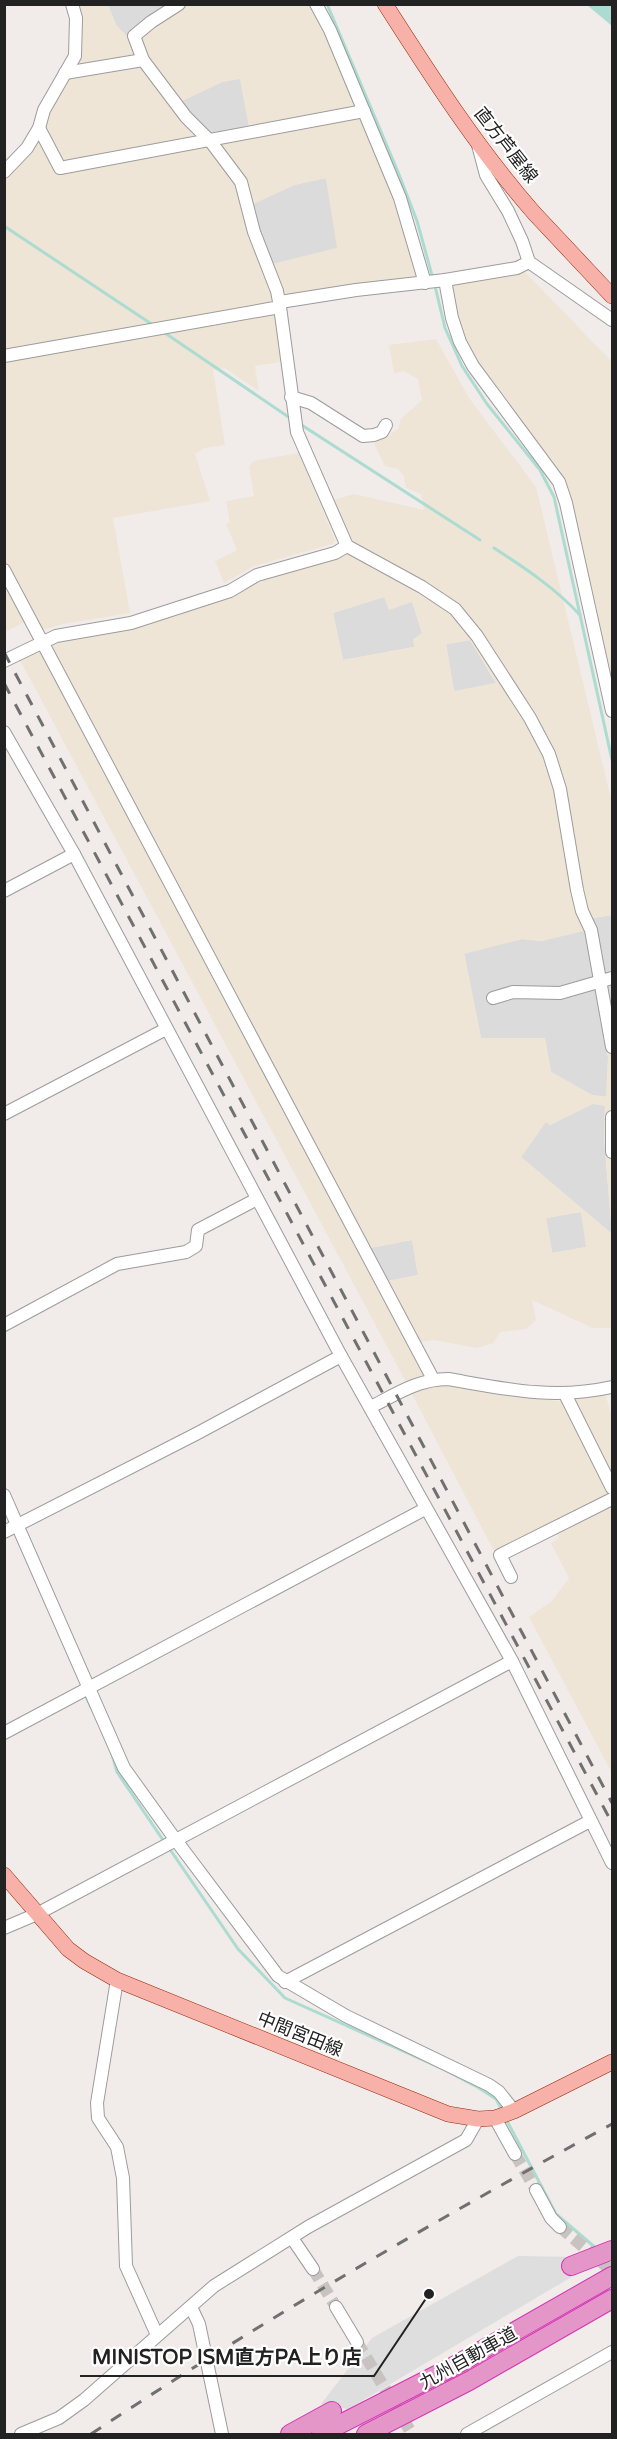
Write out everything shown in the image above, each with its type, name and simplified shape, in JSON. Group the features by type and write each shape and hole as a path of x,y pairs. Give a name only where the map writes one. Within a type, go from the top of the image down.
{"highway":[{"path":"571,2266 612,2250"},
{"name":"九州自動車道","path":"321,2434 456,2366 612,2277"},
{"name":"九州自動車道","path":"366,2434 469,2381 612,2299"},
{"path":"290,2434 332,2411"}],"main road":[{"name":"直方芦屋線","path":"385,4 441,91 477,139 533,211 612,296"},
{"name":"中間宮田線","path":"4,1875 68,1949 84,1962 117,1980 448,2114 478,2119 495,2118 514,2111 612,2062"}],"street":[{"path":"4,172 27,148 39,128 44,110 75,56 76,18 72,4"},
{"path":"179,4 134,36 143,60 186,117 209,140 241,182 254,232 280,304 297,432 347,546 422,587 455,609 477,636 530,718 549,754 560,789 582,911 591,930 612,1047"},
{"path":"316,4 330,30 400,198 426,283"},
{"path":"65,73 143,60"},
{"path":"39,128 60,168 364,111"},
{"path":"477,139 486,175 508,211 529,262 612,320"},
{"path":"4,356 356,290 426,283 517,268 529,262"},
{"path":"443,280 460,342 473,366 559,482 571,525 612,711"},
{"path":"291,397 311,403 363,436 382,432 386,426"},
{"path":"4,661 56,636 130,623 230,591 257,575 335,554 347,546"},
{"path":"4,570 433,1379"},
{"path":"4,732 74,854 341,1356 512,1661 612,1863"},
{"path":"4,891 74,854"},
{"path":"493,998 513,992 560,993 612,978"},
{"path":"4,1114 166,1029"},
{"path":"612,1117 612,1152"},
{"path":"4,1325 117,1264 186,1252 196,1246 198,1230 257,1199"},
{"path":"4,1532 177,1444 341,1356"},
{"path":"371,1407 411,1386 433,1379 448,1379 538,1394 565,1394 612,1387"},
{"path":"565,1394 612,1488"},
{"path":"4,1495 124,1768 175,1839 285,1982 346,2016 489,2085 499,2092 514,2111"},
{"path":"511,1577 500,1555 612,1498"},
{"path":"4,1733 425,1509"},
{"path":"4,1928 37,1914 512,1661"},
{"path":"285,1982 590,1821"},
{"path":"117,1980 97,2103 98,2118 117,2147 123,2178 126,2266 157,2335"},
{"path":"495,2118 515,2154"},
{"path":"21,2434 59,2418 84,2400 214,2286 292,2238 466,2140 478,2119"},
{"path":"536,2190 551,2218 560,2227"},
{"path":"292,2238 313,2269"},
{"path":"191,2307 199,2324 222,2434"},
{"path":"336,2307 357,2342"},
{"path":"467,2434 612,2352"}],"shaded area":[{"path":"75,5 108,5 116,25 127,36 150,17 171,5 311,5 324,29 395,197 418,277 273,296 280,362 255,366 259,391 225,368 213,370 225,445 204,448 195,454 210,501 113,518 130,613 63,624 42,630 35,617 5,632 5,178 21,163 66,77","holes":["240,79 249,128 211,135 180,102 222,82","326,178 337,248 273,264 257,229 251,205 294,185"]},
{"path":"108,5 171,5 150,17 127,37 116,25"},
{"path":"587,5 612,5 612,26"},
{"path":"240,78 250,128 210,136 180,102 222,82"},
{"path":"326,178 338,248 273,264 257,229 251,205 294,185"},
{"path":"525,272 612,362 612,692 570,495 480,369 466,342 453,302 451,284"},
{"path":"436,339 469,398 536,487 612,803 612,915 593,918 595,928 584,931 542,941 522,939 464,954 481,1038 545,1038 551,1072 592,1095 606,1097 608,1057 603,1037 612,1035 612,1234 612,1328 593,1328 532,1300 536,1320 526,1329 500,1332 493,1343 477,1348 434,1340 420,1342 427,1375 406,1382 20,660 50,644 263,578 343,556 353,542 334,500 354,494 424,510 421,494 406,488 404,476 398,469 385,466 374,443 398,429 401,419 422,400 418,379 404,371 394,373 389,345","holes":["384,597 389,610 412,602 422,633 413,639 414,647 343,660 333,613","470,640 496,683 454,691 446,644","593,1104 605,1106 604,1138 612,1234 521,1157 546,1122 550,1125","581,1212 586,1247 552,1253 546,1218","412,1240 418,1275 388,1281 370,1248"]},
{"path":"299,453 335,540 333,544 254,566 224,583 215,561 237,550 226,524 230,522 226,501 254,496 249,467 253,461"},
{"path":"384,597 412,601 422,633 414,647 343,660 333,613"},
{"path":"470,640 496,683 454,692 446,644"},
{"path":"612,915 612,1035 603,1037 608,1057 607,1097 592,1095 551,1072 545,1039 481,1038 464,953 522,939 542,941 593,918"},
{"path":"593,1103 605,1105 604,1139 612,1234 521,1157 546,1121 550,1125"},
{"path":"581,1212 587,1247 552,1253 546,1218"},
{"path":"412,1240 418,1275 388,1281 370,1248"},
{"path":"432,1385 453,1385 564,1402 576,1397 605,1393 612,1418 612,1773 529,1617 552,1601 569,1578 551,1543 559,1538 552,1524 495,1553 411,1392"},
{"path":"518,2256 576,2257 580,2272 348,2409 321,2404 372,2338"}],"waterway":[{"path":"327,4 417,221 433,279"},
{"path":"4,226 153,325"},
{"path":"435,286 445,328 462,366 487,404 540,470 554,497 612,760"},
{"path":"162,331 290,418"},
{"path":"300,424 480,540"},
{"path":"494,548 550,587 580,615"},
{"path":"85,1694 91,1707"},
{"path":"112,1754 117,1772 165,1843"},
{"path":"169,1848 238,1949 285,1998 443,2069 496,2099 502,2110"},
{"path":"506,2119 556,2214 597,2249"}],"tunnel":[{"path":"515,2154 536,2190"},
{"path":"560,2227 612,2271"},
{"path":"313,2269 336,2307"},
{"path":"357,2342 412,2434"}],"railway":[{"path":"4,652 612,1803"},
{"path":"4,683 612,1823"},
{"path":"91,2434 348,2273 612,2124"}],"place":[{"name":"MINISTOP ISM直方PA上り店","path":"429,2294"}]}
